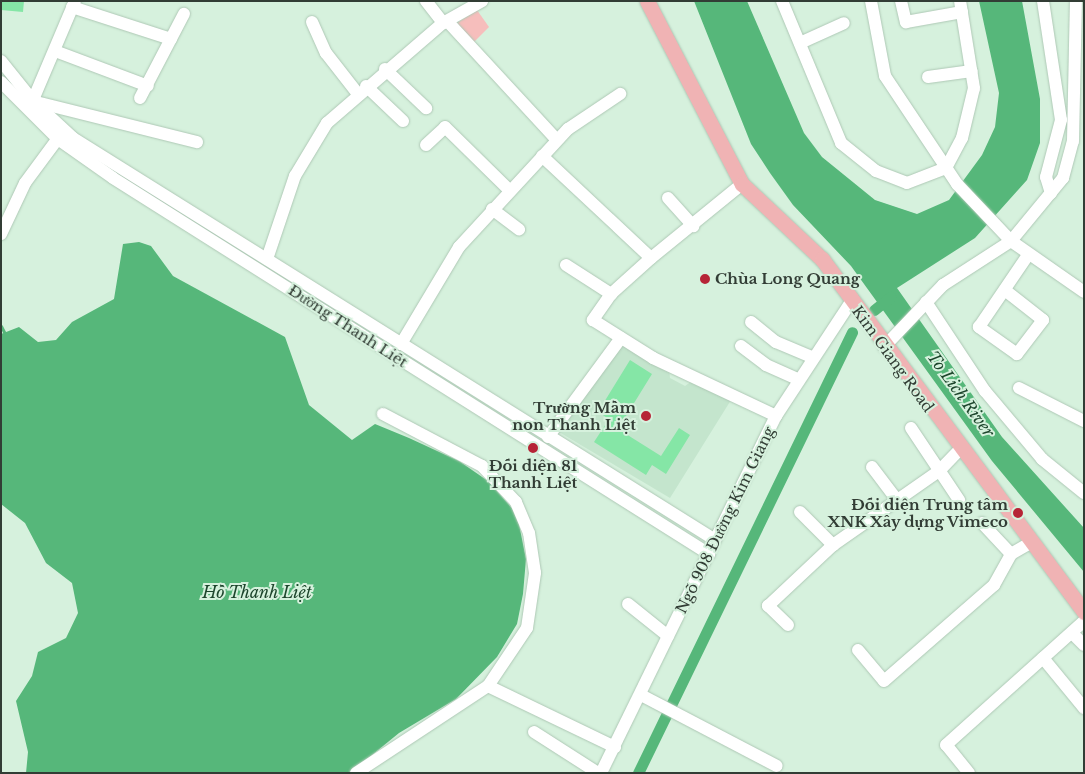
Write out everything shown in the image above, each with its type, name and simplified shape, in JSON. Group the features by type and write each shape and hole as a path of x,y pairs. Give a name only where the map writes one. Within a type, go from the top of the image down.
{"main road":[{"name":"Kim Giang Road","path":"648,1 742,184 822,259 884,348 1084,612"}],"street":[{"path":"426,1 557,140"},
{"path":"267,259 295,176 327,123 385,69 446,23 462,6 482,1"},
{"path":"782,1 841,144 876,171 907,183 946,168 962,138 974,88 961,7 906,22 901,1"},
{"path":"872,1 884,76 957,184 999,231 1028,255 1084,292"},
{"path":"1042,1 1061,120 1046,177 1051,192"},
{"path":"884,348 943,285 1011,241 1063,178 1073,141 1078,79 1076,1"},
{"path":"30,107 73,4 171,39"},
{"path":"140,98 148,86 184,14"},
{"path":"312,22 326,53 362,90 403,121"},
{"path":"800,43 844,23"},
{"path":"55,51 148,86"},
{"path":"1,61 30,107 197,142"},
{"path":"385,69 426,108"},
{"path":"928,77 972,71"},
{"name":"Đường Thanh Liệt","path":"1,82 61,135 709,554"},
{"path":"400,344 458,247 557,140 588,112 620,94"},
{"path":"426,145 445,126 509,190"},
{"path":"1,234 25,183 61,135"},
{"name":"Đường Thanh Liệt","path":"61,135 267,259 715,540"},
{"path":"542,156 651,258"},
{"path":"742,184 694,226 651,258 611,294 593,320 621,338 776,416"},
{"path":"668,198 694,226"},
{"path":"492,209 519,230"},
{"path":"1006,291 1043,320 1017,354 979,327 1006,291 1028,255"},
{"path":"566,265 611,294"},
{"name":"Ngõ 908 Đường Kim Giang","path":"600,773 646,699 668,636 776,416 811,357 851,302"},
{"path":"923,305 984,391 1042,458 1084,493"},
{"path":"751,322 776,342 811,357"},
{"path":"548,437 621,338"},
{"path":"741,346 766,365 798,379"},
{"path":"1019,388 1084,421"},
{"path":"356,773 488,686 527,628 534,573 530,533 516,502 482,466 382,414"},
{"path":"911,428 959,500"},
{"path":"788,625 768,606 833,545 939,471 960,449"},
{"path":"872,467 897,500"},
{"path":"800,512 833,545"},
{"path":"982,523 1011,554"},
{"path":"858,650 884,681 994,585 1011,554 1030,543"},
{"path":"628,604 668,636"},
{"path":"969,773 946,745 1084,621"},
{"path":"1072,632 1084,645"},
{"path":"1044,658 1084,708"},
{"path":"488,686 615,747"},
{"path":"646,699 777,766"},
{"path":"534,732 600,773"}],"shaded area":[{"path":"477,10 489,27 474,42 457,23"},
{"name":"Trường Mầm non Thanh Liệt","path":"623,345 669,370 670,378 685,386 692,381 731,400 670,498 559,432"}],"water":[{"name":"To Lich River","path":"694,1 747,1 804,133 822,157 875,200 917,214 949,200 982,155 995,127 999,93 979,1 1022,1 1040,99 1040,143 1027,180 975,238 897,288 1002,437 1084,528 1084,572 992,461 851,266 793,205 770,173 751,144"},
{"name":"Hồ Thanh Liệt","path":"139,242 151,246 173,276 285,337 309,405 352,440 375,424 409,438 459,461 488,481 517,514 526,559 523,594 517,624 497,657 456,699 399,733 350,773 26,773 28,752 16,701 32,676 38,652 66,638 78,613 72,583 46,563 25,523 1,504 1,334 19,327 38,342 56,340 72,322 114,299 123,244"}],"building":[{"path":"1,1 24,1 23,12 1,10"},
{"path":"630,360 652,374 618,429 661,456 679,428 690,435 666,474 652,465 646,475 594,442 609,419 598,412"}],"waterway":[{"path":"874,310 890,297"},
{"path":"1,326 4,332"},
{"path":"638,773 852,332"}],"place":[{"name":"Chùa Long Quang","path":"705,279"},
{"name":"Trường Mầm non Thanh Liệt","path":"646,416"},
{"name":"Đối diện 81 Thanh Liệt","path":"533,448"},
{"name":"Đối diện Trung tâm XNK Xây dựng Vimeco","path":"1018,513"}]}
